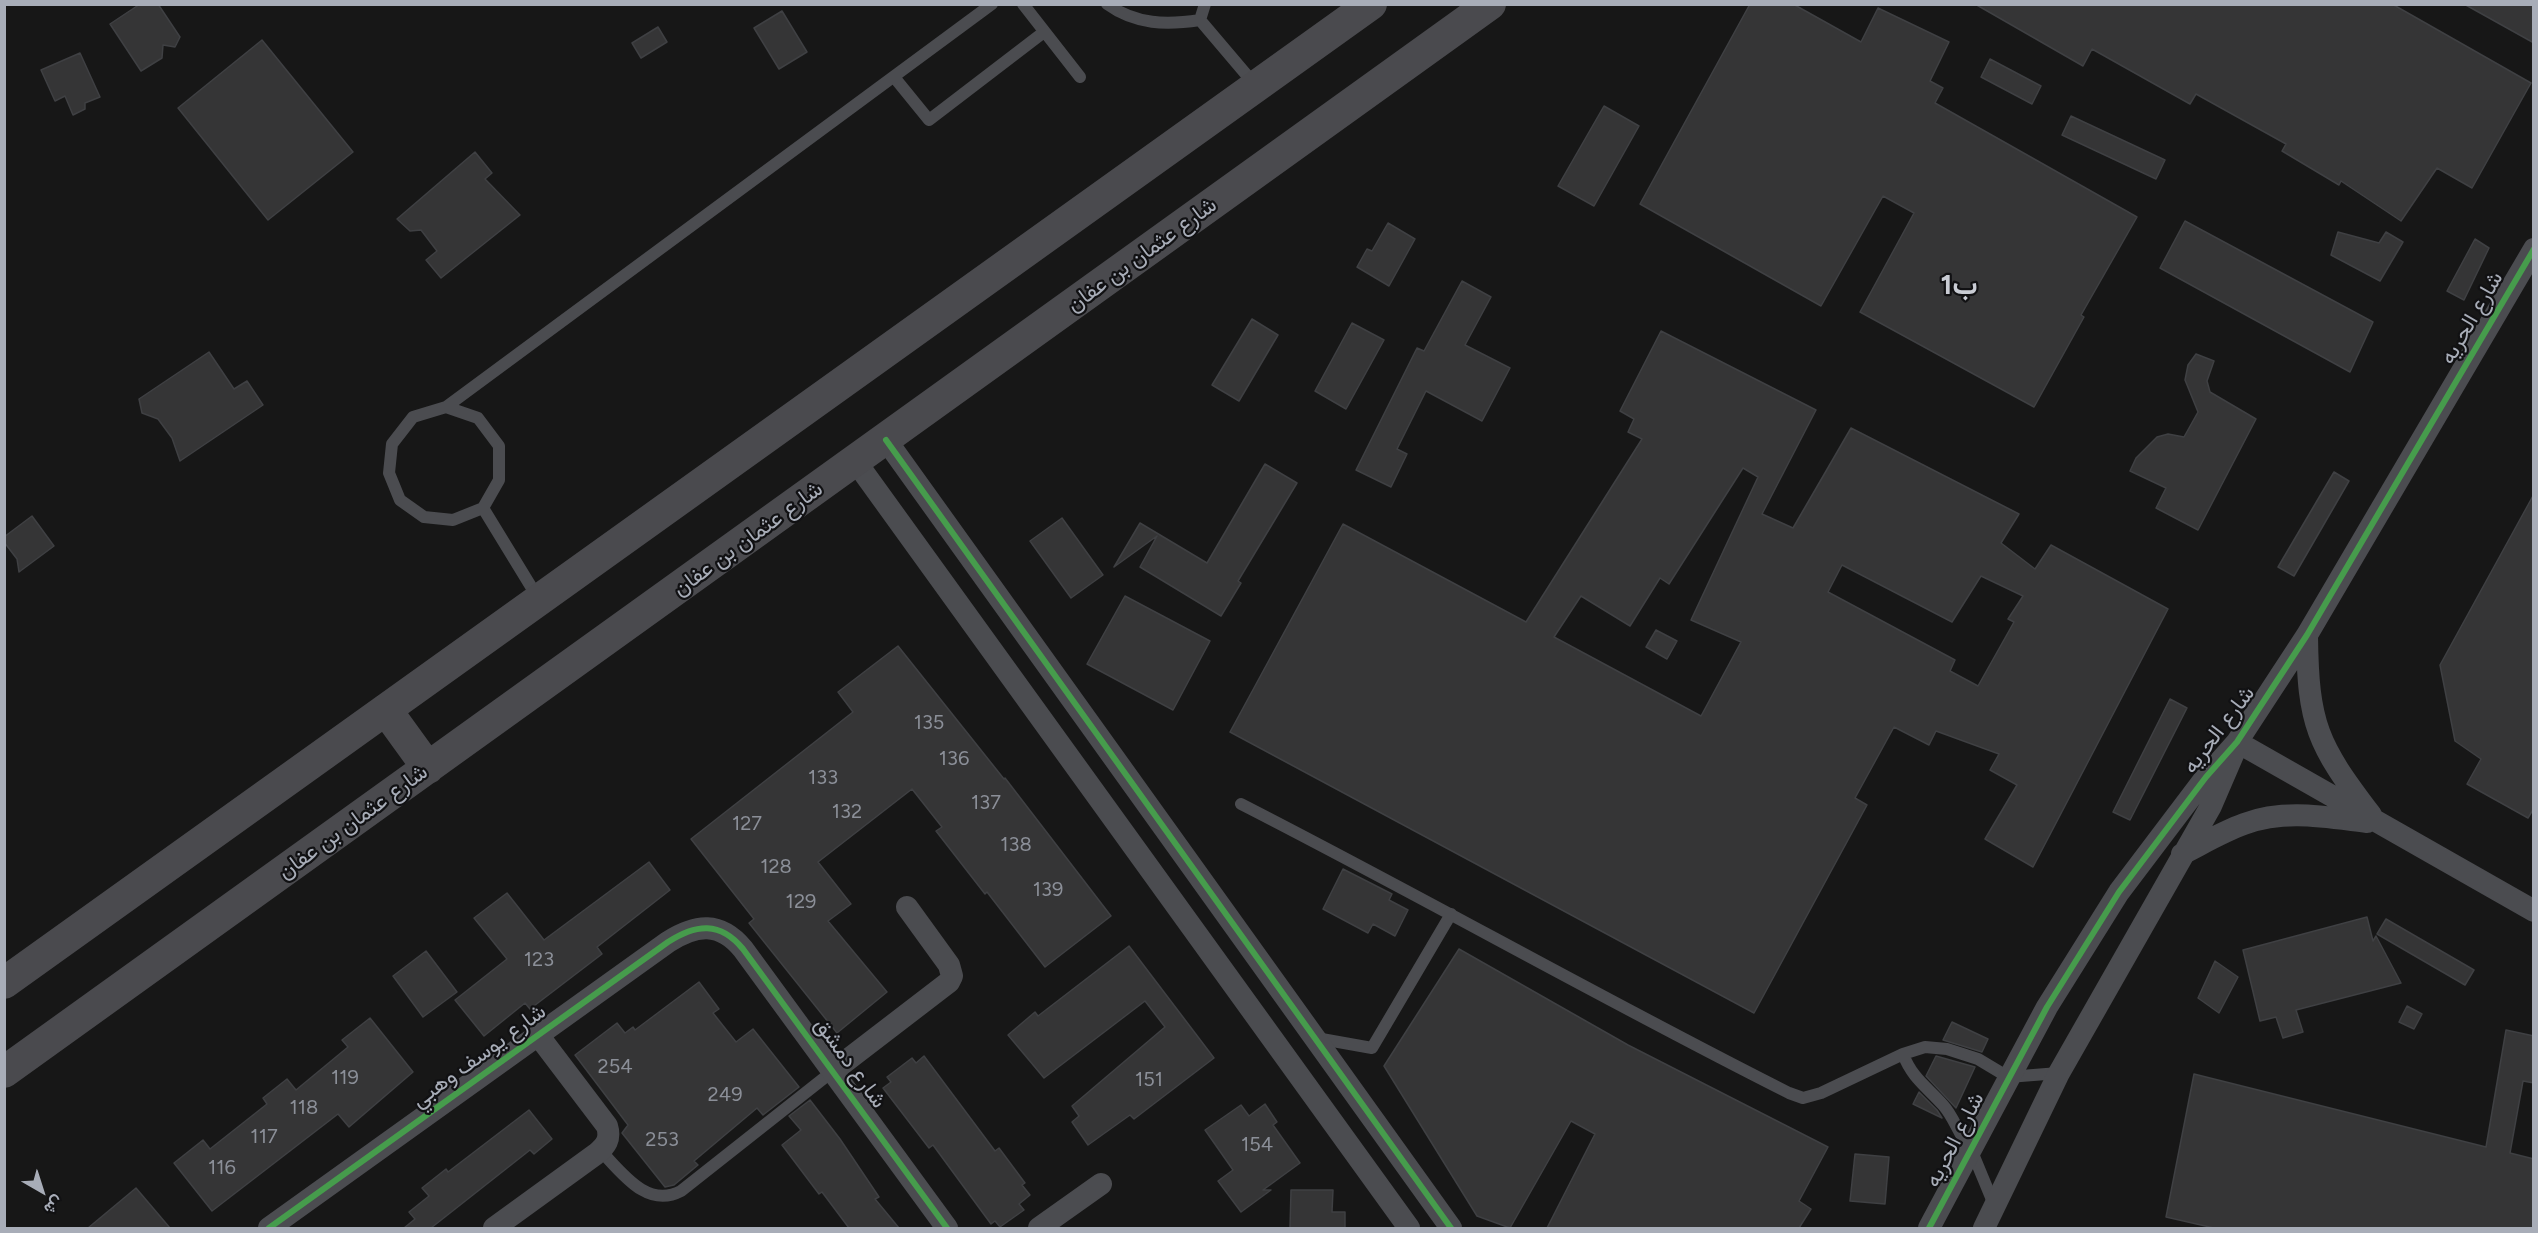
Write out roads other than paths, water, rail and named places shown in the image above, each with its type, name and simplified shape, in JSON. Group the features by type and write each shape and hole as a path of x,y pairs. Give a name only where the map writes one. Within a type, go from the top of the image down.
{"main road":[{"path":"4,982 1371,4"},
{"name":"شارع عثمان بن عفان","path":"4,1072 856,462 1490,4"},
{"path":"386,710 428,768"}],"street":[{"name":"شارع الحريه","path":"1929,1228 2047,1007 2119,892 2206,777 2237,742 2307,635 2534,249"},
{"path":"886,440 1451,1228"},
{"path":"856,462 1409,1228"},
{"path":"2307,635 2308,688 2318,734 2341,776 2377,823"},
{"path":"1009,674 1038,652"},
{"path":"1059,743 1088,723"},
{"path":"2237,742 2534,911"},
{"name":"شارع الحريه","path":"1984,1228 2059,1073 2216,796 2237,742"},
{"path":"2182,854 2244,824 2268,817 2317,816 2377,823"},
{"path":"833,1071 950,982 952,976 949,965 907,907"},
{"name":"شارع يوسف وهبي","path":"269,1228 681,934 703,926 715,928"},
{"name":"شارع دمشق","path":"715,928 738,943 947,1228"},
{"path":"494,1228 600,1150 609,1137 608,1126 538,1035"},
{"path":"1039,1228 1101,1184"}],"lane":[{"path":"446,407 478,418 499,446 499,480 483,508 453,520 424,517 400,500 389,473 392,444 413,417 446,407 992,4"},
{"path":"1023,4 1080,77"},
{"path":"1107,4 1137,20 1166,25 1200,20"},
{"path":"1200,20 1205,4"},
{"path":"1200,20 1257,86"},
{"path":"894,77 929,120 1044,32"},
{"path":"483,508 539,599"},
{"path":"1241,804 1451,914 1649,1023 1789,1094 1803,1098 1821,1093 1903,1054 1925,1047 1947,1049 1978,1059 2008,1077 2059,1073"},
{"path":"1314,1037 1372,1048 1451,914"},
{"path":"1903,1054 1912,1075 1944,1106 1971,1149 1995,1208"},
{"path":"600,1150 645,1192 656,1197 669,1197 681,1191 833,1071"}],"district":[{"name":"ب1","path":"1959,286"}]}
